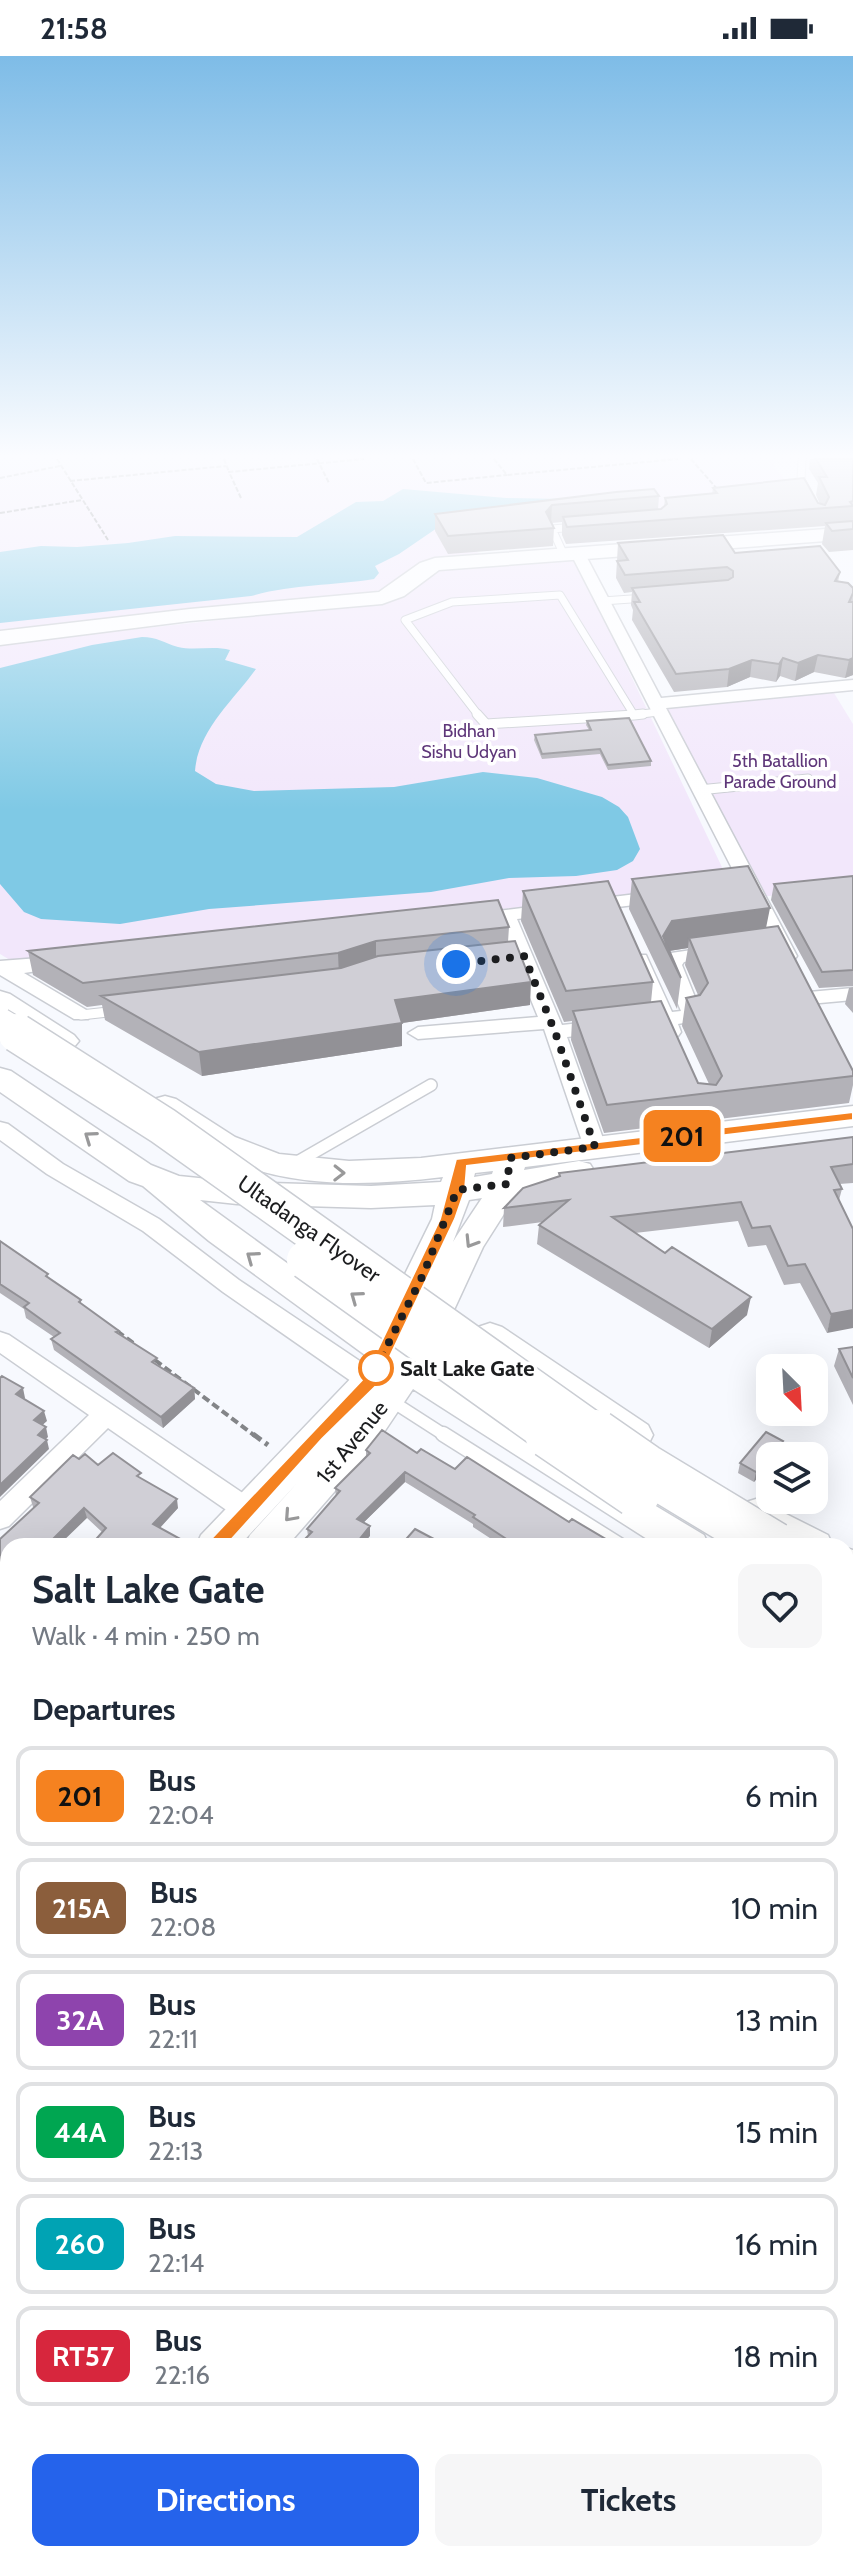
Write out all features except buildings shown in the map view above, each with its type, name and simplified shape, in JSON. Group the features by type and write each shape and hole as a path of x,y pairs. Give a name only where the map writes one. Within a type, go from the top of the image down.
{"main road":[{"path":"0,638 190,615 382,598 395,593 416,576"},
{"path":"0,1000 236,1150 289,1167 319,1172 459,1176 508,1171 559,1174 853,1138"},
{"name":"Ultadanga Flyover","path":"0,1023 163,1126 645,1468 761,1538"},
{"name":"Ultadanga Flyover","path":"0,1052 264,1229 571,1450 708,1538"},
{"path":"0,1078 154,1181 388,1375 677,1538"},
{"path":"508,1171 595,1147 853,1116"},
{"name":"1st Avenue","path":"271,1538 363,1434 388,1375 429,1295 468,1245 508,1171"},
{"path":"154,1181 237,1193 400,1196 459,1176"},
{"path":"459,1176 429,1295 751,1511 800,1538"},
{"path":"222,1538 247,1510 388,1375"}],"street":[{"path":"585,576 602,601 699,790 772,946 806,991 853,994"},
{"path":"656,708 853,685"},
{"path":"445,922 506,915 618,910 675,895"},
{"path":"506,915 516,957 553,1027 595,1147"},
{"path":"633,945 679,1050"},
{"path":"418,1033 666,1022 687,1017 691,1012 672,965 678,957 734,950"},
{"path":"2,968 79,961"},
{"path":"2,968 81,1015"},
{"path":"0,1129 55,1169 151,1225 231,1286 388,1375"},
{"path":"0,1341 247,1510"},
{"path":"0,1518 105,1415"}],"lane":[{"path":"634,715 560,595 452,602 405,620 431,652 456,693 486,724 634,715 656,708"},
{"path":"602,601 653,597"},
{"path":"699,790 808,779"},
{"path":"81,1015 134,1008"},
{"path":"289,1167 431,1085"},
{"path":"388,1375 610,1538"}],"path":[{"path":"115,1330 141,1349"},
{"path":"153,1358 268,1445"}],"green space":[{"name":"Bidhan Sishu Udyan","path":"0,576 584,576 730,884 15,963 0,954 0,644 366,604 400,585 361,595 0,634"},
{"name":"5th Batallion Parade Ground","path":"834,693 853,724 853,887 760,897 663,708"}],"water":[{"path":"0,576 377,576 374,579 282,589 251,596 0,623"},
{"path":"142,637 184,648 230,650 225,660 256,669 210,729 198,756 195,771 216,784 254,791 394,787 483,772 537,778 602,797 619,807 628,817 640,849 633,861 617,870 576,876 509,878 431,892 209,909 120,924 41,919 24,912 0,884 0,668 92,645"}],"bus line":[{"name":"201","path":"222,1538 370,1381 448,1219 461,1162 853,1116"}],"place":[{"name":"Salt Lake Gate","path":"376,1368"}],"route":[{"path":"376,1368 423,1275 448,1219 457,1190 507,1184 510,1158 595,1147 555,1032 524,956 456,964"}]}
